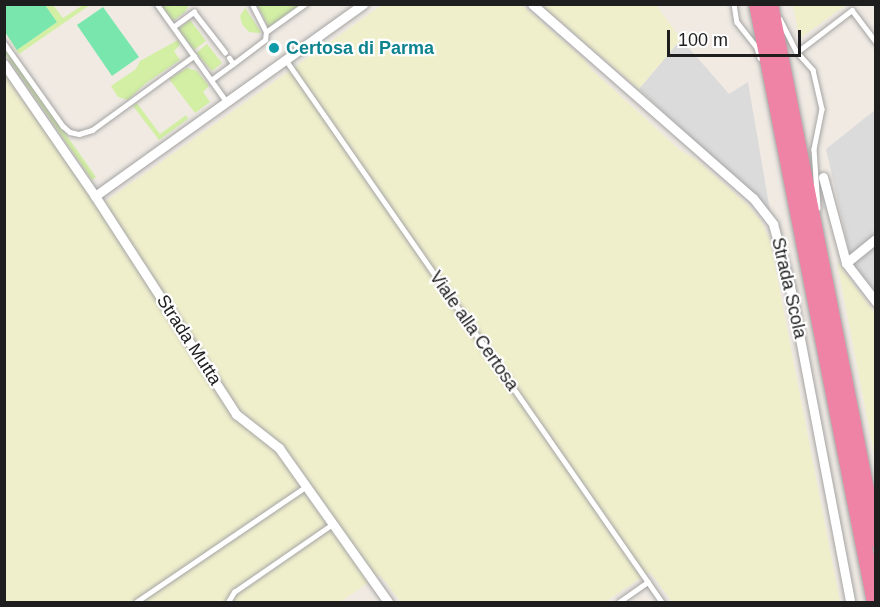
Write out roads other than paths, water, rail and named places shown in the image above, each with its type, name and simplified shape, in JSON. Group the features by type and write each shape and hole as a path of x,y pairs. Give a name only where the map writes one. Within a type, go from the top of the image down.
{"highway":[{"path":"757,4 874,603"},
{"path":"770,4 876,540"}],"street":[{"path":"95,196 363,4"},
{"name":"Strada Scola","path":"532,4 753,198 773,224 790,286 850,603"},
{"name":"Strada Mutta","path":"4,64 95,196 236,414 279,448 308,486 388,603"},
{"path":"822,177 846,263 876,302"},
{"path":"846,263 876,239"}],"lane":[{"path":"157,4 227,102"},
{"path":"193,4 194,12 225,52"},
{"path":"252,4 266,32"},
{"path":"212,81 262,43 266,32 304,4"},
{"path":"734,4 737,22 757,48 783,134"},
{"path":"776,4 781,22 797,52 813,70 822,109 814,149 823,270"},
{"path":"797,52 852,10 876,42"},
{"path":"173,27 194,12"},
{"path":"4,42 63,126 70,132 79,134 96,128 194,56"},
{"path":"229,58 233,64"},
{"name":"Viale alla Certosa","path":"286,60 662,603"},
{"path":"136,603 308,486"},
{"path":"228,603 234,592 333,523"},
{"path":"619,603 648,582"}],"place":[{"name":"Certosa di Parma","path":"274,48"}]}
